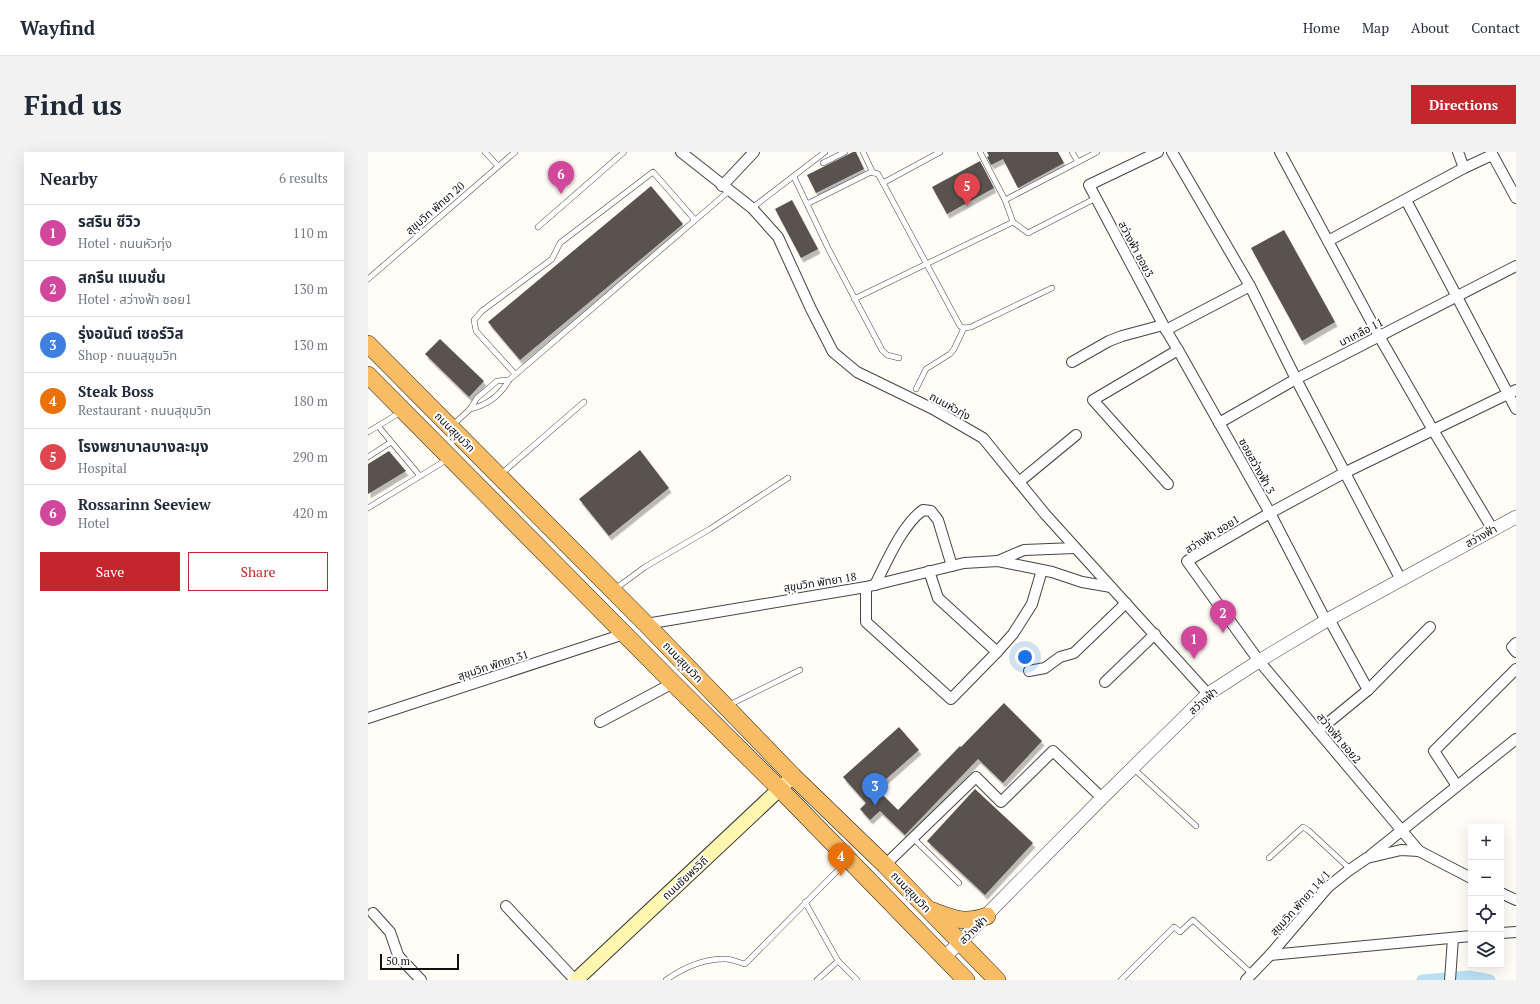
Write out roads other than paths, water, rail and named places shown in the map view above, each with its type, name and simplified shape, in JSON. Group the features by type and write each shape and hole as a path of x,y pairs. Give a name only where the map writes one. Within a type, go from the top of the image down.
{"highway":[{"name":"ถนนสุขุมวิท","path":"368,344 646,624 793,776 885,865 997,980"},
{"name":"ถนนสุขุมวิท","path":"368,375 672,683 780,789 966,980"},
{"path":"929,910 964,921 976,920 987,916"}],"main road":[{"name":"ถนนชัยพรวิถี","path":"576,980 793,776"}],"street":[{"name":"ถนนหัวทุ่ง","path":"681,152 752,208 778,237 811,309 833,352 857,372 933,409 983,438 1075,548 1155,634 1208,694"},
{"path":"725,188 754,152"},
{"name":"สว่างฟ้า ซอย3","path":"1158,152 1089,185 1164,328"},
{"path":"1172,152 1250,286 1344,473 1401,580"},
{"path":"1280,152 1379,336 1493,530"},
{"path":"1458,152 1464,168"},
{"path":"1328,241 1492,153 1515,194"},
{"path":"1406,200 1512,392 1516,409"},
{"name":"นาเกลือ 11","path":"1219,423 1296,379 1516,266"},
{"path":"1072,362 1122,336 1164,328 1250,286"},
{"name":"ซอยสว่างฟ้า 3","path":"1164,328 1178,350 1270,513 1327,620 1368,690"},
{"path":"1168,484 1093,400 1178,350"},
{"path":"1270,513 1344,473 1512,392"},
{"path":"1019,482 1076,435"},
{"path":"952,566 938,520 931,511 923,510 915,515 906,527 870,586 866,622 951,699 1013,634 1032,604 1042,570"},
{"name":"สว่างฟ้า ซอย1","path":"1259,661 1188,561 1270,513"},
{"name":"สว่างฟ้า","path":"944,958 1102,798 1208,694 1327,620 1516,517"},
{"name":"สุขุมวิท พัทยา 18","path":"998,561 1024,550 1075,548"},
{"name":"สุขุมวิท พัทยา 18","path":"646,624 870,586 964,563 998,561 1042,570 1082,582 1111,587"},
{"path":"930,571 938,598 997,652"},
{"path":"1029,671 1045,668 1060,657 1074,653 1126,603"},
{"path":"1318,732 1368,690 1430,627"},
{"name":"สุขุมวิท พัทยา 31","path":"368,718 624,634"},
{"path":"1105,682 1155,634"},
{"path":"1516,644 1512,647 1516,652"},
{"name":"สว่างฟ้า ซอย2","path":"1259,661 1419,851"},
{"path":"1457,786 1434,751 1516,669"},
{"path":"600,722 672,683"},
{"path":"1367,858 1516,739"},
{"path":"885,865 976,777 1001,802 1053,751 1102,798"},
{"name":"สุขุมวิท พัทยา 14/1","path":"1249,977 1270,955 1328,887 1350,869 1367,858 1401,850 1419,851 1468,876"},
{"path":"1504,894 1516,900"},
{"path":"506,906 576,980"},
{"path":"373,914 390,932 398,955 421,980"},
{"path":"1504,933 1516,932"},
{"path":"1288,933 1287,940 1289,946 1297,952"},
{"path":"1270,955 1468,936"},
{"path":"1450,980 1454,949 1453,938"}],"lane":[{"path":"485,152 498,166"},
{"name":"สุขุมวิท พัทยา 20","path":"368,280 515,152"},
{"path":"538,227 624,152"},
{"path":"752,208 825,152"},
{"path":"823,163 845,152"},
{"path":"863,152 873,173"},
{"path":"883,183 940,152"},
{"path":"980,152 1005,200 1013,222 1028,233 1096,198"},
{"path":"1072,152 1078,162"},
{"path":"1005,200 1097,152"},
{"path":"515,374 476,331 474,320 482,311 552,259 560,243 653,172 695,220"},
{"path":"807,204 862,176 873,173 878,174 957,322 964,328 979,324 1052,288"},
{"path":"794,177 854,299 884,353 899,358"},
{"path":"470,409 483,406 503,390 515,374 695,220 725,188"},
{"path":"854,299 1013,222"},
{"path":"916,389 926,369 950,354 954,349 964,328"},
{"path":"451,427 470,409 476,398 498,381 509,380"},
{"path":"498,476 584,402"},
{"path":"368,432 403,411"},
{"path":"378,426 420,476"},
{"path":"368,457 391,442"},
{"path":"368,508 450,458"},
{"path":"613,591 645,567 710,529 788,478"},
{"path":"726,707 800,670"},
{"path":"1133,768 1196,826"},
{"path":"1269,858 1303,828 1308,830 1350,869"},
{"path":"912,838 959,883"},
{"path":"666,980 677,972 698,963 726,958 746,964 848,859"},
{"path":"805,902 838,961 857,980"},
{"path":"1121,980 1174,927 1180,932 1193,920 1249,977"},
{"path":"817,980 838,961"}],"waterway":[{"path":"1422,980 1469,976 1490,980"}],"place":[{"name":"Rossarinn Seeview","path":"561,194"},
{"name":"โรงพยาบาลบางละมุง","path":"967,206"},
{"name":"สกรีน แมนชั่น","path":"1223,633"},
{"name":"รสริน ซีวิว","path":"1194,659"},
{"name":"รุ่งอนันต์ เซอร์วิส","path":"875,806"},
{"name":"Steak Boss","path":"841,876"}]}
